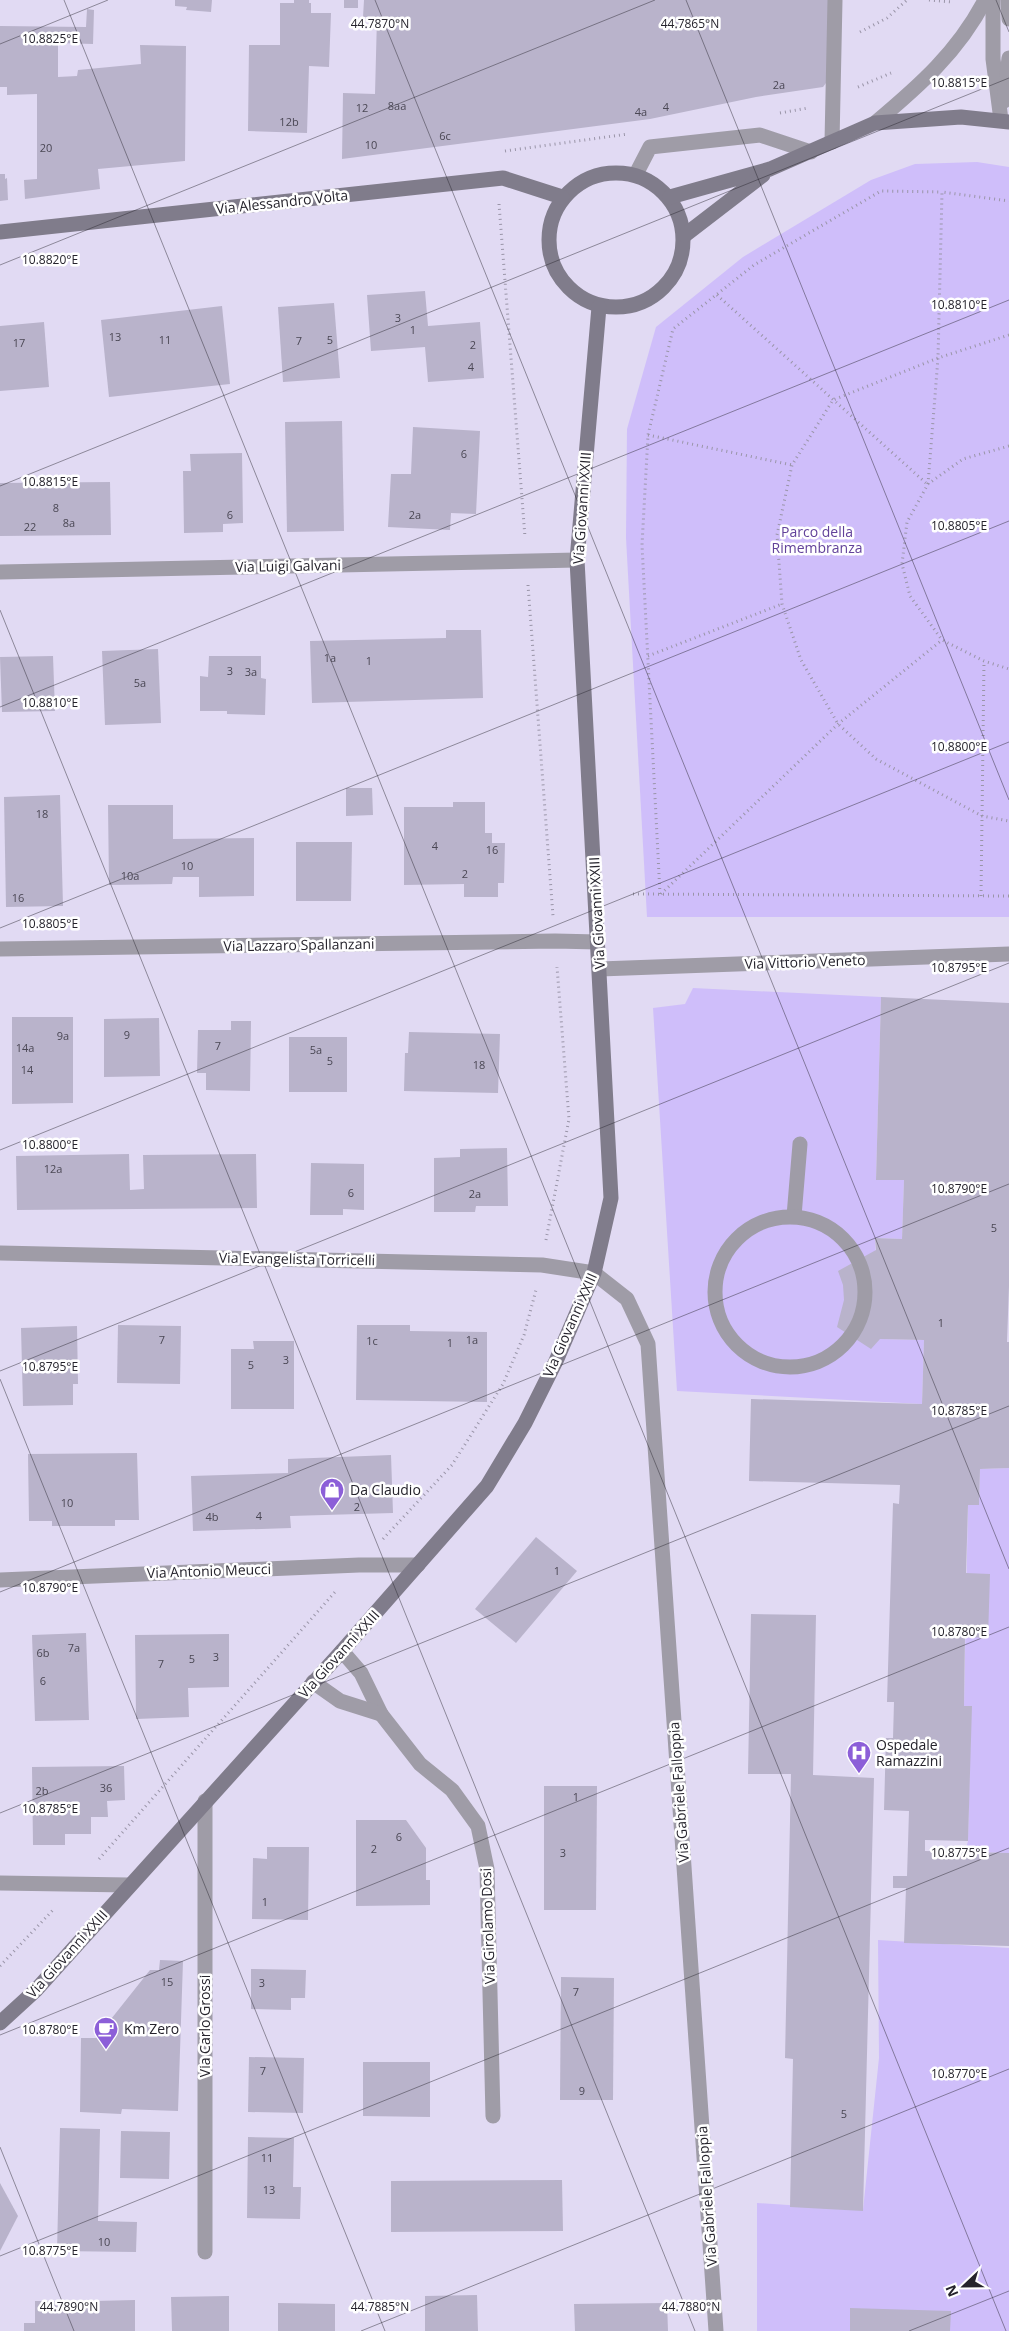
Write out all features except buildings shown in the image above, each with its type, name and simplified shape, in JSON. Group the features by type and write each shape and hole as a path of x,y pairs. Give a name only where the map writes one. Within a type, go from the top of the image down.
{"street":[{"path":"832,142 835,0"},
{"path":"670,197 770,170 875,123 945,60 972,25 985,0"},
{"path":"993,0 993,59 1005,121"},
{"path":"1008,0 1009,19"},
{"path":"1005,121 1009,58"},
{"path":"875,123 961,117 1005,121"},
{"path":"636,174 650,148 760,135 811,152"},
{"path":"685,235 770,170"},
{"path":"596,174 636,174 670,197 685,235 675,277 642,305 599,307 561,282 547,239 562,197 596,174"},
{"name":"Via Alessandro Volta","path":"0,232 504,178 562,197"},
{"name":"Via Giovanni XXIII","path":"0,2023 36,1990 342,1651 487,1486 525,1423 556,1361 594,1273 611,1198 577,560 599,307"},
{"name":"Via Luigi Galvani","path":"0,572 577,560"},
{"name":"Via Lazzaro Spallanzani","path":"0,949 545,941 598,942"},
{"name":"Via Vittorio Veneto","path":"600,969 1009,954"},
{"path":"794,1216 800,1144"},
{"path":"794,1216 819,1222 841,1235 857,1256 865,1281 865,1307 855,1332 838,1351 815,1364 789,1368 763,1363 722,1339 716,1308 715,1285 720,1262 732,1243 750,1228 770,1219 794,1216"},
{"name":"Via Evangelista Torricelli","path":"0,1252 542,1265 594,1273"},
{"name":"Via Gabriele Falloppia","path":"594,1273 627,1299 648,1344 716,2331"},
{"name":"Via Antonio Meucci","path":"0,1580 359,1565 418,1565"},
{"name":"Via Girolamo Dosi","path":"342,1651 361,1673 381,1714 420,1764 452,1790 478,1826 487,1869 493,2116"},
{"path":"313,1682 340,1701 381,1714"},
{"name":"Via Carlo Grossi","path":"205,1801 205,2252"},
{"path":"0,1883 129,1885"}],"path":[{"path":"834,38 851,37 886,18 907,0"},
{"path":"929,0 952,2"},
{"path":"660,894 642,545 648,436 673,329 754,265 881,191 942,192 1009,201"},
{"path":"942,192 938,358 928,484 907,522 902,564 910,596 942,640 984,661 1009,669"},
{"path":"717,295 928,484"},
{"path":"1009,335 938,358 833,400 792,465 777,535 782,604 801,660 838,724 876,759 982,816 1009,821"},
{"path":"648,436 792,465"},
{"path":"928,484 964,459 1009,446"},
{"path":"648,656 782,604"},
{"path":"660,894 838,724 942,640"},
{"path":"981,896 984,661"},
{"path":"633,894 1009,896"}],"green space":[{"name":"Parco della Rimembranza","path":"977,162 1009,167 1009,917 647,917 626,538 627,429 656,327 743,257 871,180 915,164"},
{"path":"693,988 881,997 876,1180 904,1180 902,1239 875,1238 880,1339 924,1340 922,1404 677,1391 653,1008 685,1004"},
{"path":"1009,1468 1009,1853 965,1852 968,1841 971,1706 964,1706 968,1505 979,1505 980,1469"},
{"path":"878,1940 1009,1948 1009,2331 757,2331 757,2203 863,2210 879,2058"}],"place":[{"name":"Da Claudio","path":"332,1511"},
{"name":"Ospedale Ramazzini","path":"859,1774"},
{"name":"Km Zero","path":"106,2050"}]}
